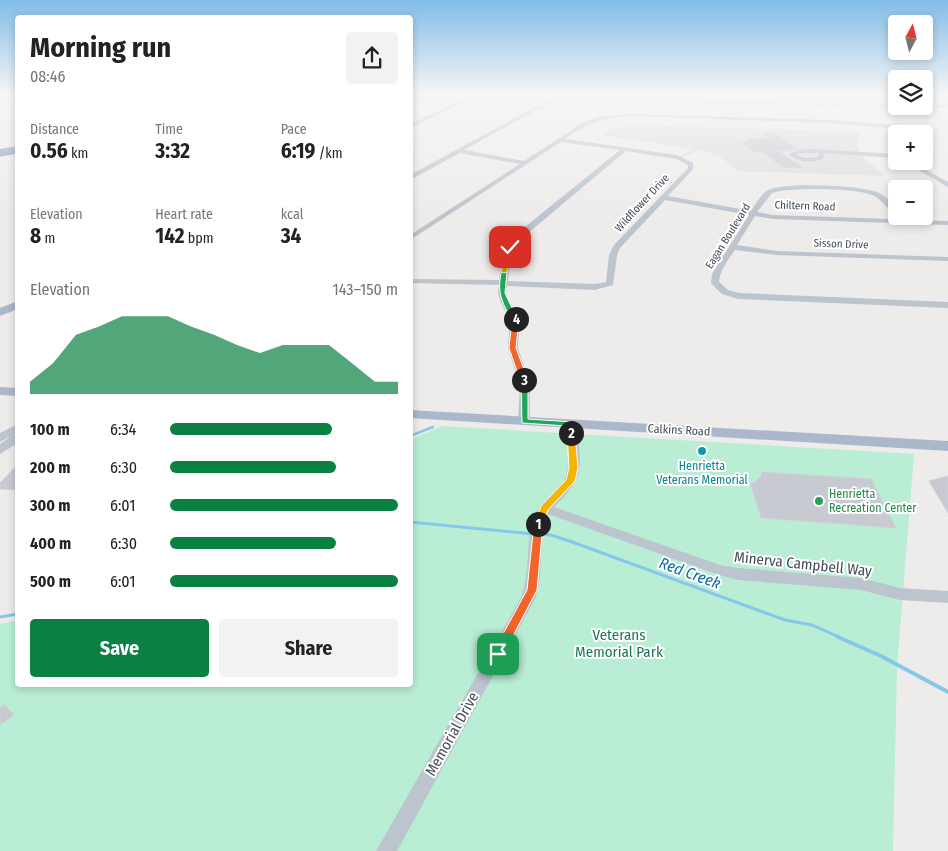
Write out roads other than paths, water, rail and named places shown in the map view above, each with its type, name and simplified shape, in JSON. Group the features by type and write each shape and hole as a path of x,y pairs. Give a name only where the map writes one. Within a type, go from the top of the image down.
{"highway":[{"path":"0,147 15,144"},
{"path":"0,155 15,151"},
{"path":"0,155 15,155"}],"main road":[{"path":"0,312 15,305"},
{"path":"0,391 15,392"},
{"name":"Calkins Road","path":"413,414 948,446"}],"street":[{"path":"413,176 491,134"},
{"path":"413,236 570,134"},
{"name":"Wildflower Drive","path":"413,281 589,287 608,285 611,282 613,256 617,247 691,168 690,162 677,157 560,140"},
{"path":"524,421 525,385 513,348 516,319 505,303 502,293 507,253 513,242 625,149"},
{"path":"459,151 525,163"},
{"path":"822,152 888,156"},
{"path":"921,170 948,184"},
{"path":"936,178 948,177"},
{"name":"Eagan Boulevard","path":"888,204 882,198 868,192 794,188 778,189 769,193 754,214 715,280 720,289 732,294 948,305"},
{"name":"Chiltern Road","path":"662,198 782,217 888,219"},
{"name":"Chiltern Road","path":"933,222 948,223"},
{"name":"Sisson Drive","path":"733,247 784,253 948,259"},
{"path":"542,514 571,481 574,468 571,424"},
{"path":"0,438 15,429"},
{"path":"0,450 15,439"},
{"name":"Memorial Drive","path":"386,851 528,599 534,576 542,514"},
{"name":"Minerva Campbell Way","path":"542,514 719,570 738,574 861,584 900,594 948,597"}],"waterway":[{"path":"413,435 433,427"},
{"name":"Red Creek","path":"413,522 533,534"},
{"name":"Red Creek","path":"541,534 551,535 575,543 785,620 812,625 841,638"},
{"name":"Red Creek","path":"0,617 15,614"},
{"name":"Red Creek","path":"838,637 881,656 948,692"}],"place":[{"name":"Henrietta Veterans Memorial","path":"702,451"},
{"name":"Henrietta Recreation Center","path":"819,501"}],"park label":[{"name":"Veterans Memorial Park","path":"619,644"}]}
